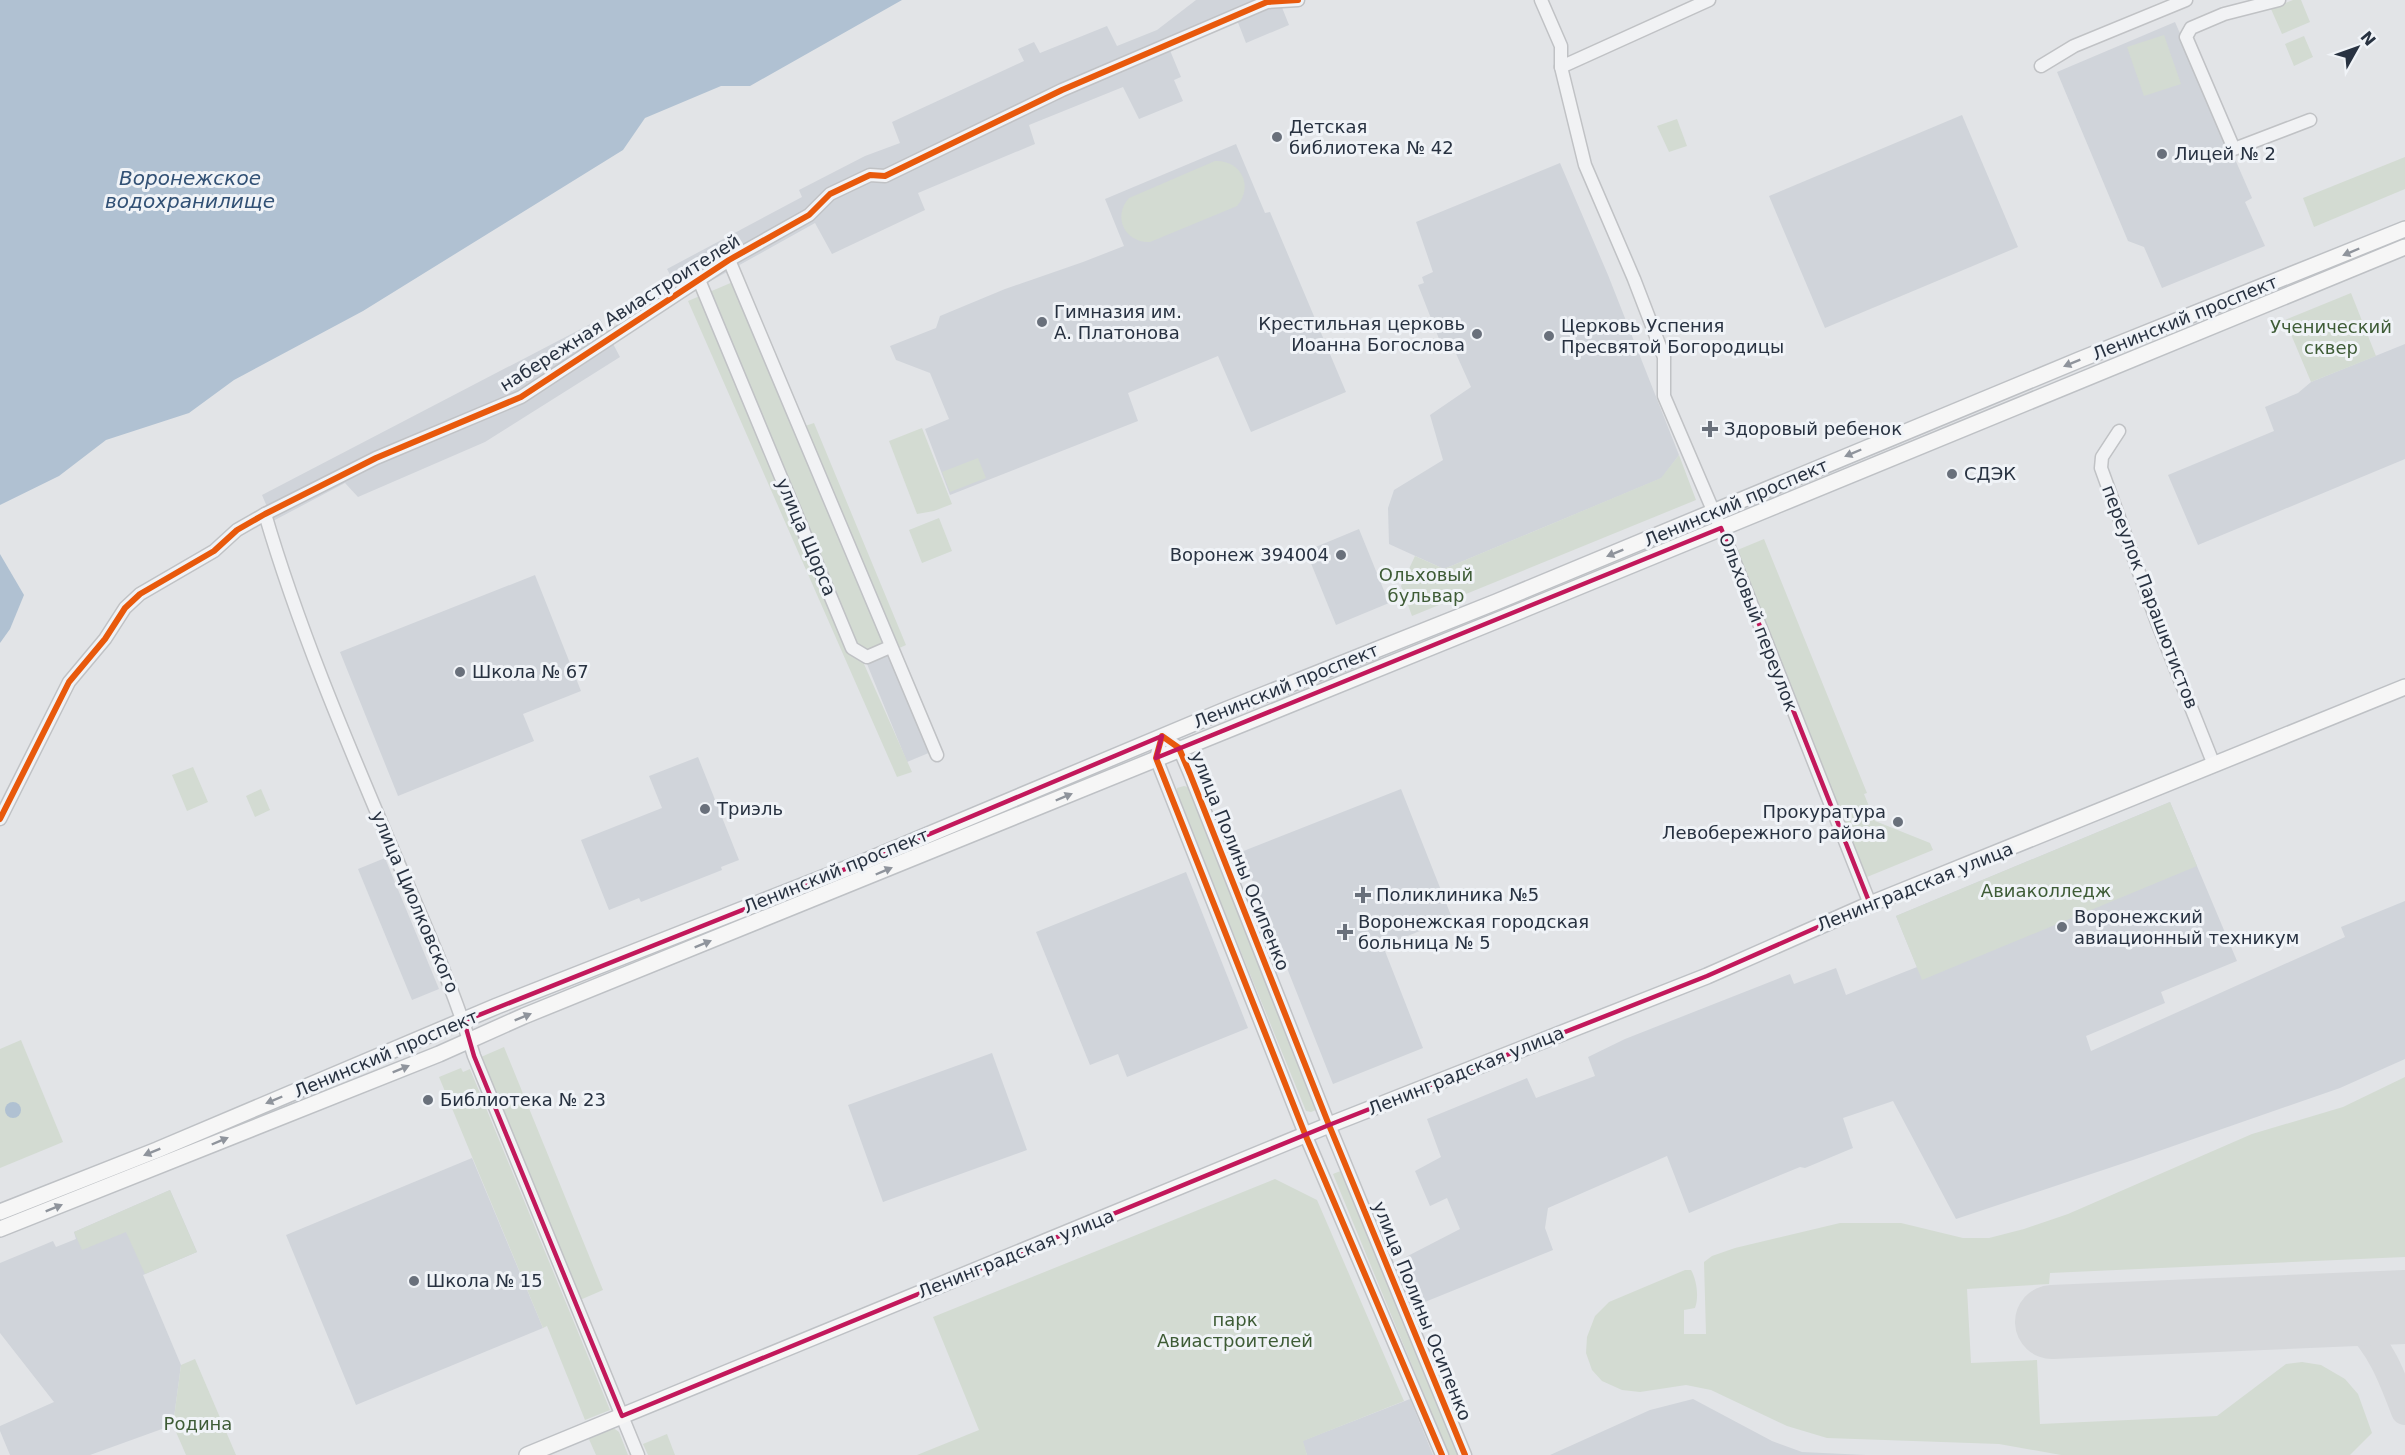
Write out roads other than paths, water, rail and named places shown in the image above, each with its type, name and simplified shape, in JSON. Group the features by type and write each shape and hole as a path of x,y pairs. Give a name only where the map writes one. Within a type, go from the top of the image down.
{"main road":[{"name":"Ленинский проспект","path":"0,1212 157,1150 464,1021 868,860 1162,736 2079,360 2405,229"},
{"name":"Ленинский проспект","path":"0,1229 317,1103 2405,247"},
{"name":"Ленинградская улица","path":"526,1455 1305,1134 1707,976 1870,904 2405,687"}],"street":[{"name":"набережная Авиастроителей","path":"0,819 69,682 105,639 132,600 214,551 237,530 376,458 521,397 729,260 809,215 830,194 870,175 885,176 1062,90 1267,2 1298,0"},
{"name":"Ольховый переулок","path":"1540,0 1561,46 1562,67 1585,165 1634,279 1664,357 1664,396 1721,528 1870,904"},
{"path":"1562,67 1709,0"},
{"path":"2041,66 2074,46 2186,0"},
{"path":"2279,0 2259,2 2224,14 2192,28 2186,37 2234,149 2310,120"},
{"name":"набережная Авиастроителей","path":"729,260 890,647"},
{"name":"улица Щорса","path":"699,280 852,648 867,657 890,647"},
{"name":"переулок Парашютистов","path":"2119,431 2102,457 2101,468 2157,622 2214,765"},
{"name":"улица Циолковского","path":"265,514 282,572 315,657 638,1455"},
{"path":"890,647 896,656 936,755"},
{"path":"1156,758 1162,736"},
{"name":"улица Полины Осипенко","path":"1162,736 1179,748 1329,1125 1465,1455"},
{"name":"улица Полины Осипенко","path":"1156,758 1305,1134 1442,1455"}],"water":[{"name":"Воронежское водохранилище","path":"0,0 902,0 750,86 721,86 645,118 623,150 363,311 234,380 189,413 106,440 59,476 0,505"},
{"path":"0,554 24,595 10,629 0,643"},
{"path":"13,1102 21,1110 13,1118 5,1110"}],"place":[{"name":"Детская библиотека № 42","path":"1277,137"},
{"name":"Лицей № 2","path":"2162,154"},
{"name":"Гимназия им. А. Платонова","path":"1042,322"},
{"name":"Крестильная церковь Иоанна Богослова","path":"1477,334"},
{"name":"Церковь Успения Пресвятой Богородицы","path":"1549,336"},
{"name":"Здоровый ребенок","path":"1710,429"},
{"name":"СДЭК","path":"1952,474"},
{"name":"Воронеж 394004","path":"1341,555"},
{"name":"Школа № 67","path":"460,672"},
{"name":"Триэль","path":"705,809"},
{"name":"Прокуратура Левобережного района","path":"1898,822"},
{"name":"Поликлиника №5","path":"1363,895"},
{"name":"Воронежский авиационный техникум","path":"2062,927"},
{"name":"Воронежская городская больница № 5","path":"1345,932"},
{"name":"Библиотека № 23","path":"428,1100"},
{"name":"Школа № 15","path":"414,1281"}],"park label":[{"name":"Ученический сквер","path":"2331,337"},
{"name":"Ольховый бульвар","path":"1426,585"},
{"name":"Авиаколледж","path":"2046,891"},
{"name":"парк Авиастроителей","path":"1235,1330"},
{"name":"Родина","path":"198,1424"}]}
